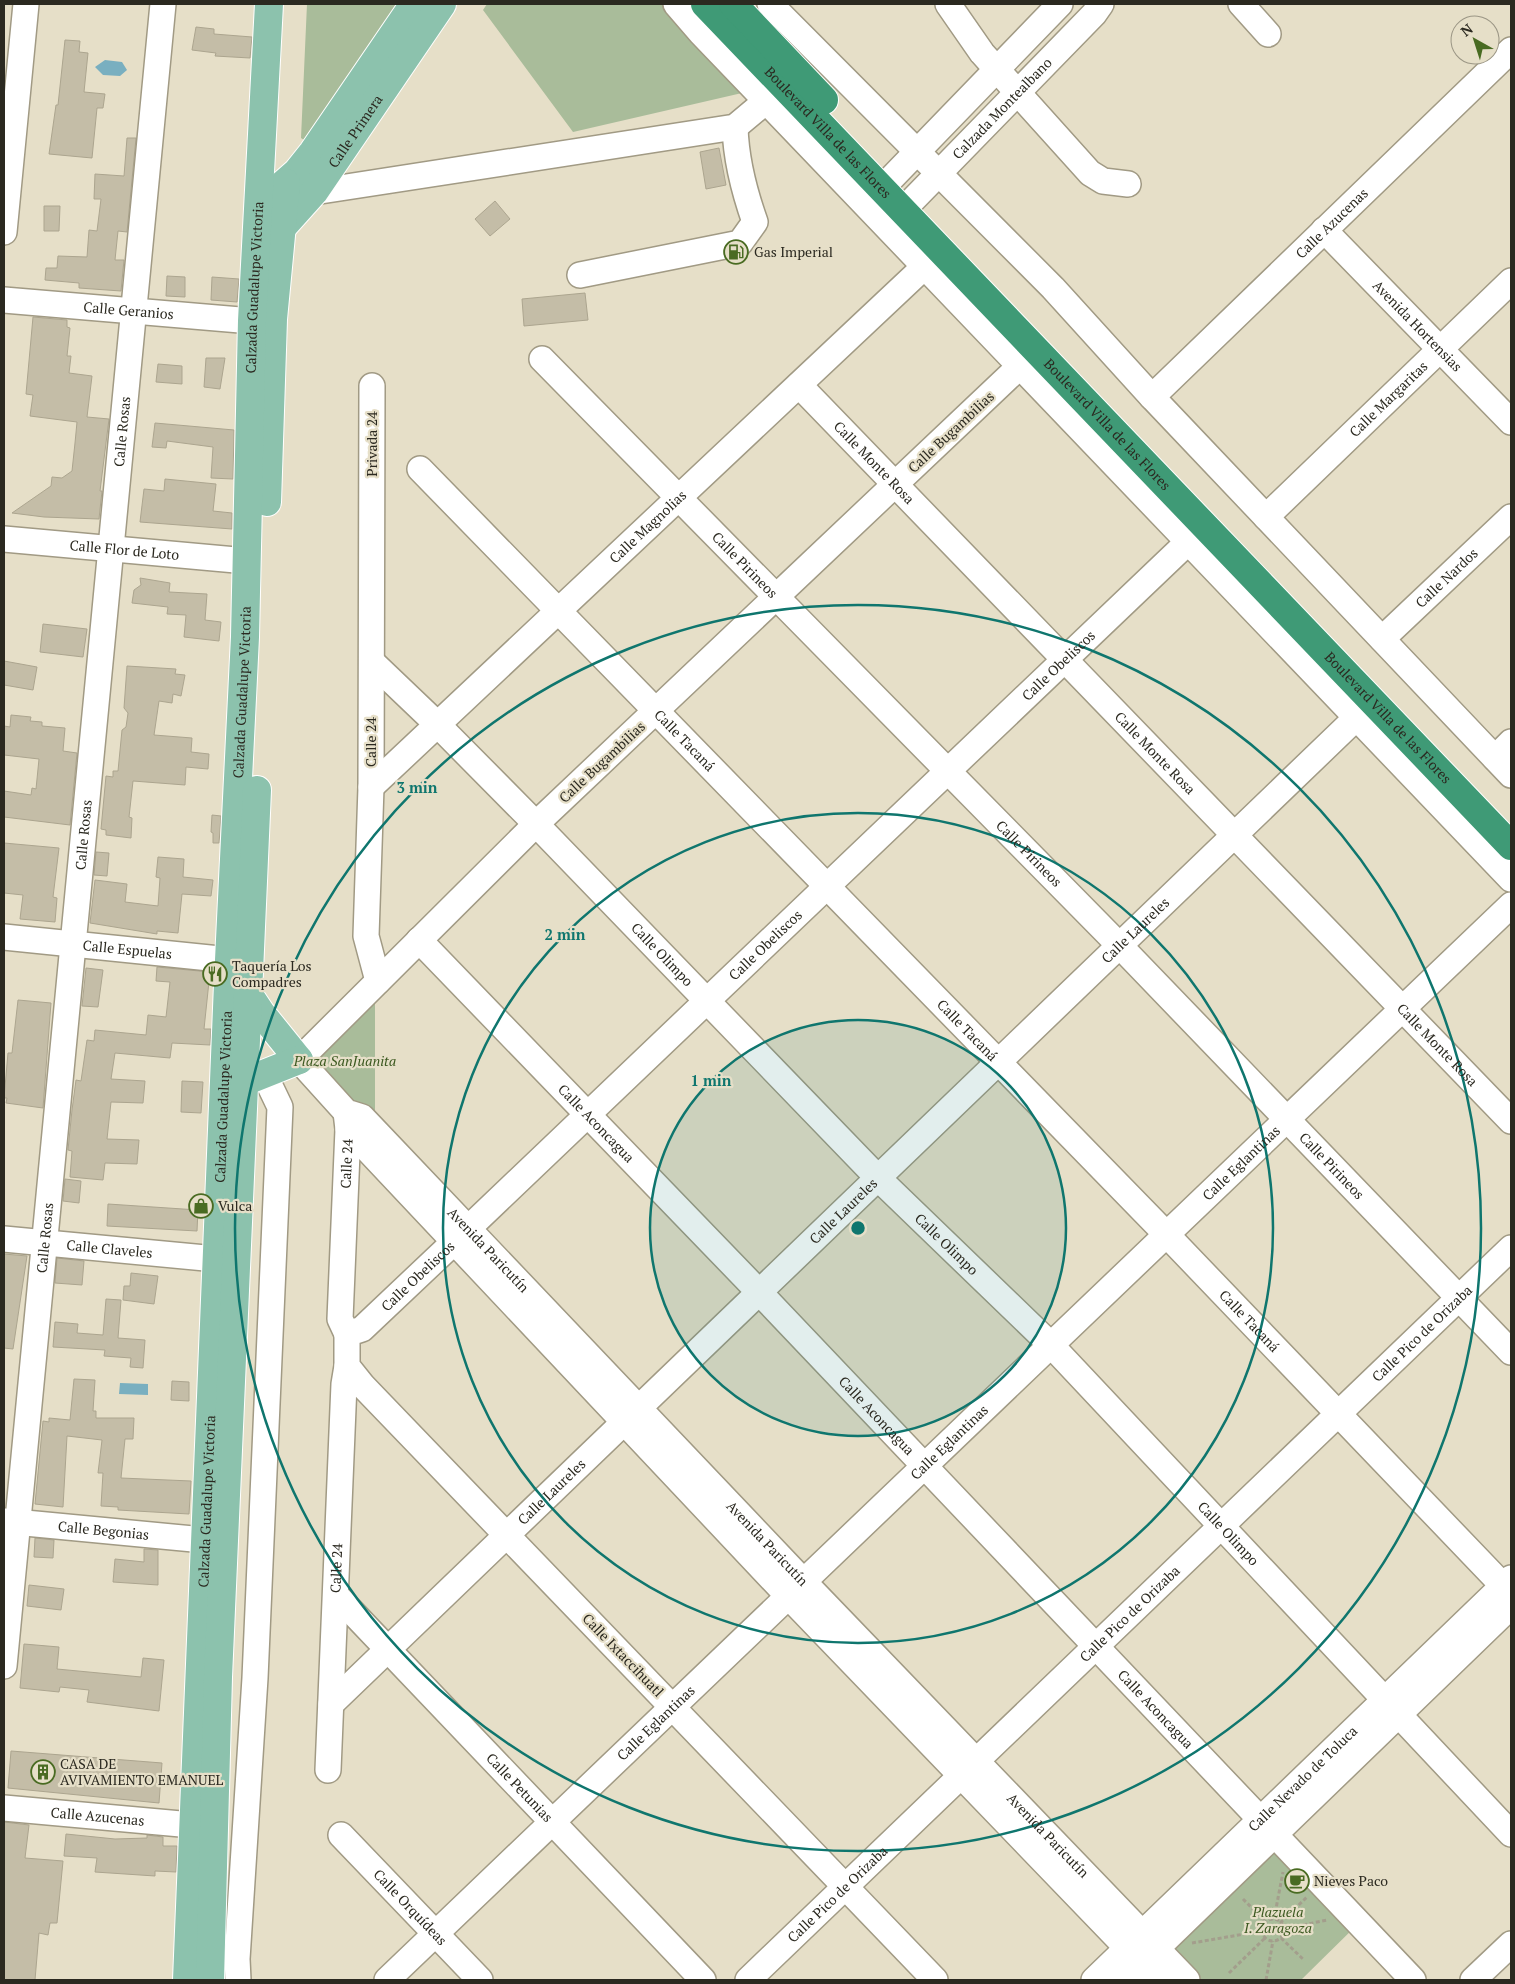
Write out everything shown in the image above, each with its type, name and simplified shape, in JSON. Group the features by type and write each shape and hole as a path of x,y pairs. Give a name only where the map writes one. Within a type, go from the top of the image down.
{"highway":[{"name":"Boulevard Villa de las Flores","path":"705,4 888,182 1511,846"},
{"name":"Boulevard Villa de las Flores","path":"733,4 888,182"},
{"name":"Boulevard Villa de las Flores","path":"909,204 1511,822"}],"main road":[{"name":"Calzada Guadalupe Victoria","path":"236,1041 250,995 240,961 240,744 247,561 252,321 269,4"},
{"name":"Calle Primera","path":"259,201 286,183 313,152 414,4"},
{"name":"Calle Primera","path":"256,244 274,236 314,192 442,4"},
{"name":"Calzada Guadalupe Victoria","path":"210,1980 218,1677 246,1087 236,1041 273,319 284,227 286,183"},
{"path":"250,995 261,1013 299,1060"},
{"path":"236,1041 299,1060"},
{"path":"246,1087 299,1060"},
{"name":"Calzada Guadalupe Victoria","path":"187,1980 216,1259 246,1087"}],"street":[{"path":"4,232 26,4"},
{"name":"Calle Rosas","path":"4,1666 10,1522 43,1243 163,4"},
{"path":"676,4 924,267 1511,879"},
{"path":"770,4 1053,288 1152,397 1382,639 1506,758"},
{"path":"948,4 982,53 1090,173 1102,181 1128,184"},
{"path":"888,182 1060,4"},
{"name":"Calzada Montealbano","path":"909,204 1094,14 1101,4"},
{"path":"1241,4 1268,34"},
{"name":"Calle Azucenas","path":"1152,397 1511,50"},
{"path":"314,192 735,127 766,101"},
{"path":"580,275 740,243 755,222 744,191 736,152 735,127"},
{"name":"Avenida Hortensias","path":"1324,230 1511,422"},
{"name":"Calle Magnolias","path":"371,787 924,267"},
{"name":"Calle Margaritas","path":"1266,517 1511,281"},
{"name":"Calle Geranios","path":"4,300 252,321"},
{"name":"Calle Pirineos","path":"542,359 1121,947 1511,1352"},
{"name":"Calle Bugambilias","path":"299,1060 536,824 1020,366"},
{"name":"Calle Monte Rosa","path":"799,385 1511,1121"},
{"name":"Privada 24","path":"372,386 372,502"},
{"name":"Calle Tacaná","path":"420,469 1167,1234 1509,1591"},
{"name":"Calle 24","path":"372,502 371,787 366,936 378,981"},
{"name":"Calle Nardos","path":"1382,639 1511,517"},
{"name":"Calle Flor de Loto","path":"4,539 247,561"},
{"name":"Calle Obeliscos","path":"347,1349 362,1329 1188,542"},
{"name":"Calle Olimpo","path":"372,662 438,725 536,824 879,1179 1051,1346 1511,1834"},
{"name":"Calle Laureles","path":"331,1704 1121,947 1356,718"},
{"name":"Calle Eglantinas","path":"387,1980 1511,906"},
{"name":"Calle Espuelas","path":"4,937 240,961"},
{"name":"Calle Aconcagua","path":"419,940 760,1293 1413,1980"},
{"name":"Avenida Paricutín","path":"299,1060 352,1119 796,1590 968,1768 1142,1959 1187,1980"},
{"path":"238,1980 255,1678 280,1107 246,1087"},
{"name":"Calle 24","path":"328,1770 347,1349 340,1319 352,1119"},
{"name":"Calle Claveles","path":"4,1240 216,1259"},
{"name":"Calle Pico de Orizaba","path":"748,1980 1511,1248"},
{"name":"Calle Ixtaccihuatl","path":"347,1349 363,1386 935,1980"},
{"name":"Calle Begonias","path":"10,1522 204,1540"},
{"name":"Calle Nevado de Toluca","path":"1094,1980 1142,1959 1268,1827 1509,1591"},
{"name":"Calle Petunias","path":"336,1595 703,1980"},
{"name":"Calle Azucenas","path":"4,1808 192,1825"},
{"name":"Calle Orquídeas","path":"341,1835 480,1980"},
{"path":"1473,1980 1511,1944"}],"path":[{"path":"1274,1920 1285,1864"},
{"path":"1280,1923 1311,1892"},
{"path":"1242,1899 1266,1922"},
{"path":"1284,1929 1329,1919"},
{"path":"1266,1922 1274,1920 1280,1923 1284,1929"},
{"path":"1266,1922 1262,1931 1265,1938 1273,1941 1281,1938"},
{"path":"1281,1938 1284,1929"},
{"path":"1191,1944 1262,1931"},
{"path":"1230,1973 1265,1938"},
{"path":"1281,1938 1304,1960"},
{"path":"1266,1980 1273,1941"}],"green space":[{"path":"307,4 413,4 316,148 301,138"},
{"path":"487,4 677,4 755,90 573,132 483,10"},
{"name":"Plaza SanJuanita","path":"375,989 375,1123 301,1060"},
{"name":"Plazuela I. Zaragoza","path":"1283,1833 1364,1918 1301,1980 1198,1980 1165,1946"}],"water":[{"path":"105,60 122,62 127,70 120,76 103,75 95,67"},
{"path":"120,1383 148,1384 148,1395 119,1394"}],"building":[{"path":"196,27 214,29 214,34 252,37 250,58 215,56 216,53 192,50"},
{"path":"65,40 80,41 79,52 88,53 84,92 105,94 103,108 97,108 92,158 49,154 56,105 58,105"},
{"path":"127,138 136,138 127,232 118,231 115,260 124,260 121,291 79,288 79,283 45,280 46,268 57,268 58,256 87,257 89,230 97,231 101,199 94,199 95,174 124,176"},
{"path":"719,148 726,185 706,189 700,152"},
{"path":"495,201 510,219 490,236 475,219"},
{"path":"44,206 60,206 59,231 44,231"},
{"path":"167,276 185,277 185,297 166,296"},
{"path":"212,277 239,279 237,302 211,300"},
{"path":"585,293 588,320 524,326 522,299"},
{"path":"33,317 67,320 67,327 70,328 67,356 71,356 69,373 92,376 87,417 109,419 100,491 102,491 99,519 44,517 12,513 51,486 52,477 62,478 72,471 77,422 30,416 33,395 26,394"},
{"path":"206,358 225,358 220,389 204,387"},
{"path":"158,364 182,366 182,384 156,382"},
{"path":"155,423 234,430 233,479 211,478 213,447 167,441 166,448 152,447"},
{"path":"165,479 216,484 213,511 232,513 232,529 140,522 144,489 164,491"},
{"path":"140,578 170,583 169,592 207,594 205,620 221,622 219,641 184,637 186,615 167,614 168,607 132,603 134,590 141,585"},
{"path":"43,624 87,629 83,657 40,652"},
{"path":"4,661 37,667 33,690 4,685"},
{"path":"127,666 176,669 175,674 185,675 181,696 173,694 172,703 159,701 154,735 192,738 191,752 209,754 208,769 186,767 185,785 133,781 129,817 132,818 131,838 106,835 106,830 101,829 106,776 113,777 113,771 118,771 122,730 126,727 128,713 124,708"},
{"path":"11,715 31,717 30,721 42,722 42,726 65,728 63,751 77,753 70,825 4,817 4,791 31,795 32,788 36,789 39,759 4,755 4,726 10,727"},
{"path":"212,815 221,816 219,843 213,843 213,833 211,832"},
{"path":"4,843 59,848 53,897 57,898 55,922 20,919 23,895 4,893"},
{"path":"96,852 109,853 107,876 94,875"},
{"path":"158,857 184,859 183,877 213,880 211,896 182,894 178,933 157,931 157,934 90,923 95,880 127,884 125,902 158,906 160,878 156,877"},
{"path":"157,967 210,972 204,1029 211,1029 210,1045 172,1043 170,1058 115,1053 111,1079 145,1081 143,1103 111,1102 107,1139 139,1140 137,1164 105,1163 103,1180 70,1177 72,1151 68,1150 72,1110 76,1080 81,1081 87,1040 94,1041 95,1030 146,1035 148,1015 166,1017 170,982 156,981"},
{"path":"86,968 103,970 98,1007 82,1006"},
{"path":"18,1000 51,1003 43,1108 6,1103 7,1098 4,1098 8,1053 12,1053"},
{"path":"182,1081 203,1082 201,1113 181,1112"},
{"path":"65,1179 81,1181 79,1203 63,1201"},
{"path":"108,1204 198,1210 197,1231 107,1226"},
{"path":"4,1254 27,1256 13,1349 4,1348"},
{"path":"57,1258 84,1261 82,1285 55,1283"},
{"path":"131,1273 158,1276 154,1304 123,1300 124,1286 130,1286"},
{"path":"106,1299 121,1300 118,1338 145,1340 143,1368 130,1367 131,1358 104,1356 105,1350 53,1347 55,1322 78,1324 77,1333 103,1335"},
{"path":"74,1379 95,1380 93,1411 96,1411 96,1418 134,1418 133,1439 125,1439 121,1478 191,1481 189,1514 118,1510 118,1507 101,1506 103,1473 98,1473 102,1440 67,1436 63,1507 35,1504 43,1421 49,1422 49,1418 70,1420"},
{"path":"172,1381 189,1382 189,1401 171,1400"},
{"path":"35,1538 54,1540 53,1558 34,1557"},
{"path":"144,1549 158,1550 158,1585 113,1582 115,1559 144,1562"},
{"path":"29,1585 64,1589 61,1610 27,1606"},
{"path":"24,1644 59,1647 57,1669 141,1677 143,1658 164,1660 159,1711 87,1702 89,1690 60,1687 59,1692 20,1688"},
{"path":"11,1751 162,1763 159,1803 8,1788"},
{"path":"4,1822 29,1825 25,1858 63,1861 57,1923 50,1923 48,1935 39,1933 35,1980 4,1980"},
{"path":"66,1834 115,1839 147,1838 147,1835 163,1837 163,1846 177,1846 176,1872 155,1871 155,1876 95,1872 97,1858 64,1856"}],"place":[{"name":"Gas Imperial","path":"736,252"},
{"name":"Taquería Los Compadres","path":"215,974"},
{"name":"Vulca","path":"201,1206"},
{"name":"CASA DE AVIVAMIENTO EMANUEL","path":"43,1772"},
{"name":"Nieves Paco","path":"1297,1881"}]}
